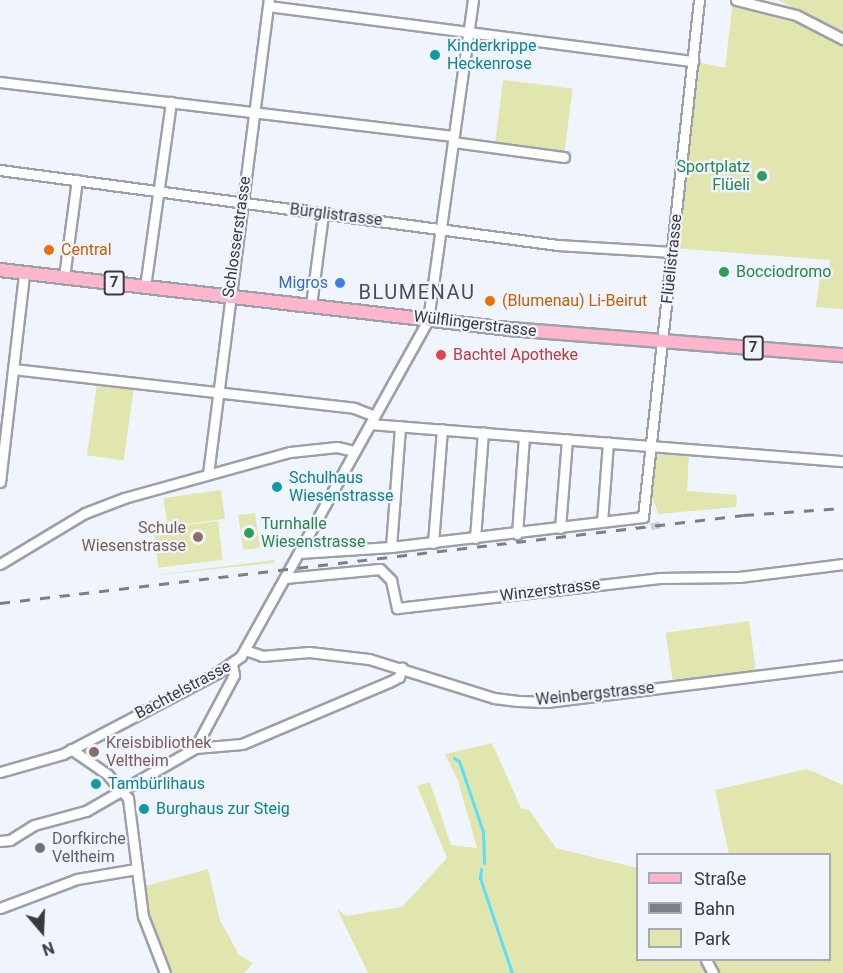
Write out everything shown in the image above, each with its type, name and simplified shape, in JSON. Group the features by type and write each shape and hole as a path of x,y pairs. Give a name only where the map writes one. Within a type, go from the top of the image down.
{"main road":[{"name":"Wülflingerstrasse","path":"0,270 428,320 843,355"}],"street":[{"path":"428,320 473,0"},
{"name":"Flüelistrasse","path":"602,522 643,517 653,446 699,0"},
{"path":"736,0 796,15 843,39"},
{"path":"268,3 468,33 693,61"},
{"name":"Schlosserstrasse","path":"208,474 228,295 268,3"},
{"path":"0,82 254,112 453,139 564,158"},
{"path":"146,287 171,102"},
{"name":"Bürglistrasse","path":"0,170 159,194 558,245 672,252"},
{"path":"64,277 76,180"},
{"path":"311,305 323,214"},
{"path":"0,482 24,273"},
{"name":"Bachtelstrasse","path":"0,772 71,749 232,665 245,650 428,320"},
{"path":"13,369 354,408 373,420 400,426 843,461"},
{"path":"0,381 12,382"},
{"path":"391,548 400,426"},
{"path":"433,543 442,429"},
{"path":"475,538 483,432"},
{"path":"517,534 524,436"},
{"path":"560,528 567,439"},
{"path":"299,553 391,548 602,522 608,442"},
{"path":"0,564 95,508 208,474 314,448 356,451"},
{"name":"Winzerstrasse","path":"285,578 380,569 391,580 397,608 659,578 730,578 843,564"},
{"name":"Weinbergstrasse","path":"245,650 262,656 333,654 402,667 494,698 547,702 843,665"},
{"path":"195,748 234,675 232,665"},
{"path":"0,841 10,840 34,825 86,811 121,788 195,748 242,744 389,682 399,677 402,667"},
{"path":"71,749 98,766 121,788 131,806 136,869 143,916 165,973"},
{"path":"0,908 77,879 136,869"}],"green space":[{"name":"Sportplatz Flüeli","path":"733,0 796,15 843,39 843,309 816,307 820,276 828,277 830,260 673,248 693,61 725,68"},
{"path":"778,0 843,0 843,35 791,11 792,7"},
{"path":"503,80 572,89 564,156 495,147"},
{"path":"97,384 134,389 124,460 87,455"},
{"path":"658,451 689,453 687,491 737,495 736,507 659,514 650,493 654,453"},
{"path":"221,490 225,519 168,527 164,498"},
{"name":"Turnhalle Wiesenstrasse","path":"255,513 260,548 243,550 238,515"},
{"path":"218,521 223,560 158,568 153,529"},
{"path":"274,560 274,563 148,576"},
{"path":"749,621 756,671 673,682 666,633"},
{"path":"492,743 521,808 529,810 556,848 636,868 636,961 831,961 831,853 729,853 715,790 807,769 843,785 843,973 368,973 337,909 346,916 402,907 447,858 417,786 430,782 451,845 477,848 458,781 445,754"},
{"path":"208,869 220,920 239,955 253,963 244,973 165,973 138,888"}],"waterway":[{"path":"454,758 459,761 483,832 484,863"},
{"path":"481,869 480,878 512,973"}],"tunnel":[{"path":"655,522 656,529"}],"railway":[{"path":"0,603 744,515 843,508"}],"place":[{"name":"Kinderkrippe Heckenrose","path":"435,55"},
{"name":"Sportplatz Flüeli","path":"762,176"},
{"name":"Central","path":"49,250"},
{"name":"Bocciodromo","path":"724,272"},
{"name":"Migros","path":"340,283"},
{"name":"(Blumenau) Li-Beirut","path":"490,301"},
{"name":"Bachtel Apotheke","path":"441,355"},
{"name":"Schulhaus Wiesenstrasse","path":"277,487"},
{"name":"Turnhalle Wiesenstrasse","path":"249,533"},
{"name":"Schule Wiesenstrasse","path":"198,537"},
{"name":"Kreisbibliothek Veltheim","path":"94,752"},
{"name":"Tambürlihaus","path":"96,784"},
{"name":"Burghaus zur Steig","path":"144,809"},
{"name":"Dorfkirche Veltheim","path":"40,848"}],"district":[{"name":"BLUMENAU","path":"417,292"}]}
